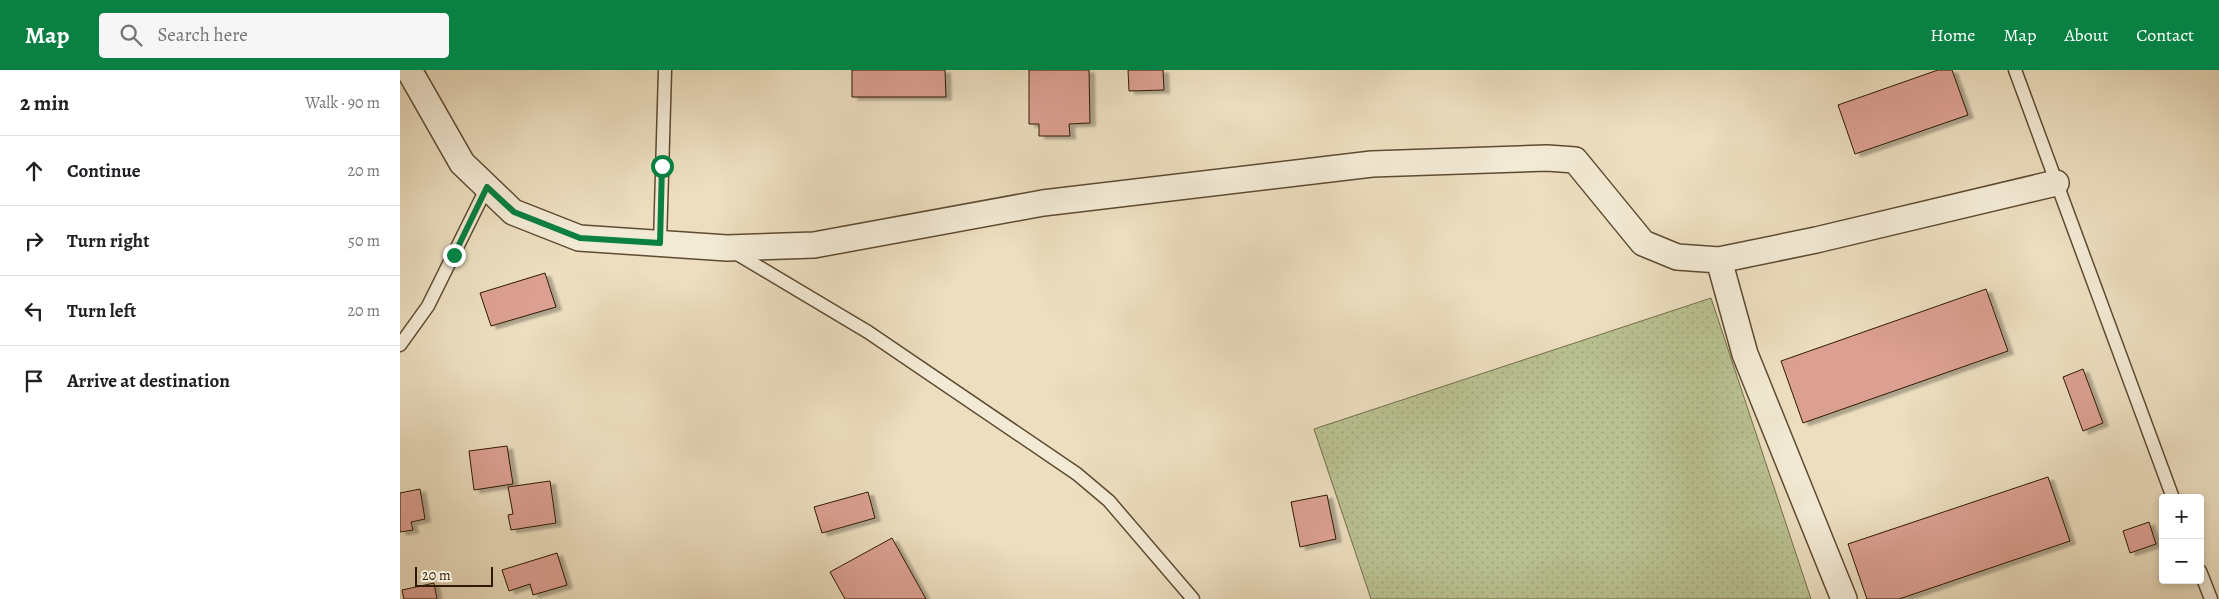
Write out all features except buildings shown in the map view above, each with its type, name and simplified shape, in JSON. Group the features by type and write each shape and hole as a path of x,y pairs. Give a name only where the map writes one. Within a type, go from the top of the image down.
{"street":[{"path":"409,70 462,163 514,212 580,238 727,248 814,245 1043,203 1372,164 1547,158 1575,160 1643,243 1677,257 1719,260 1816,240 2056,183"},
{"path":"1719,260 1745,354 1844,599"}],"lane":[{"path":"660,243 665,70"},
{"path":"2015,70 2172,494"},
{"path":"400,345 428,306 487,187"},
{"path":"727,248 868,332 1077,474 1109,501 1193,599"},
{"path":"2204,582 2210,599"}],"green space":[{"path":"1711,298 1811,599 1371,599 1314,429"}],"route":[{"path":"454,255 487,187 514,212 580,238 660,243 662,166"}]}
